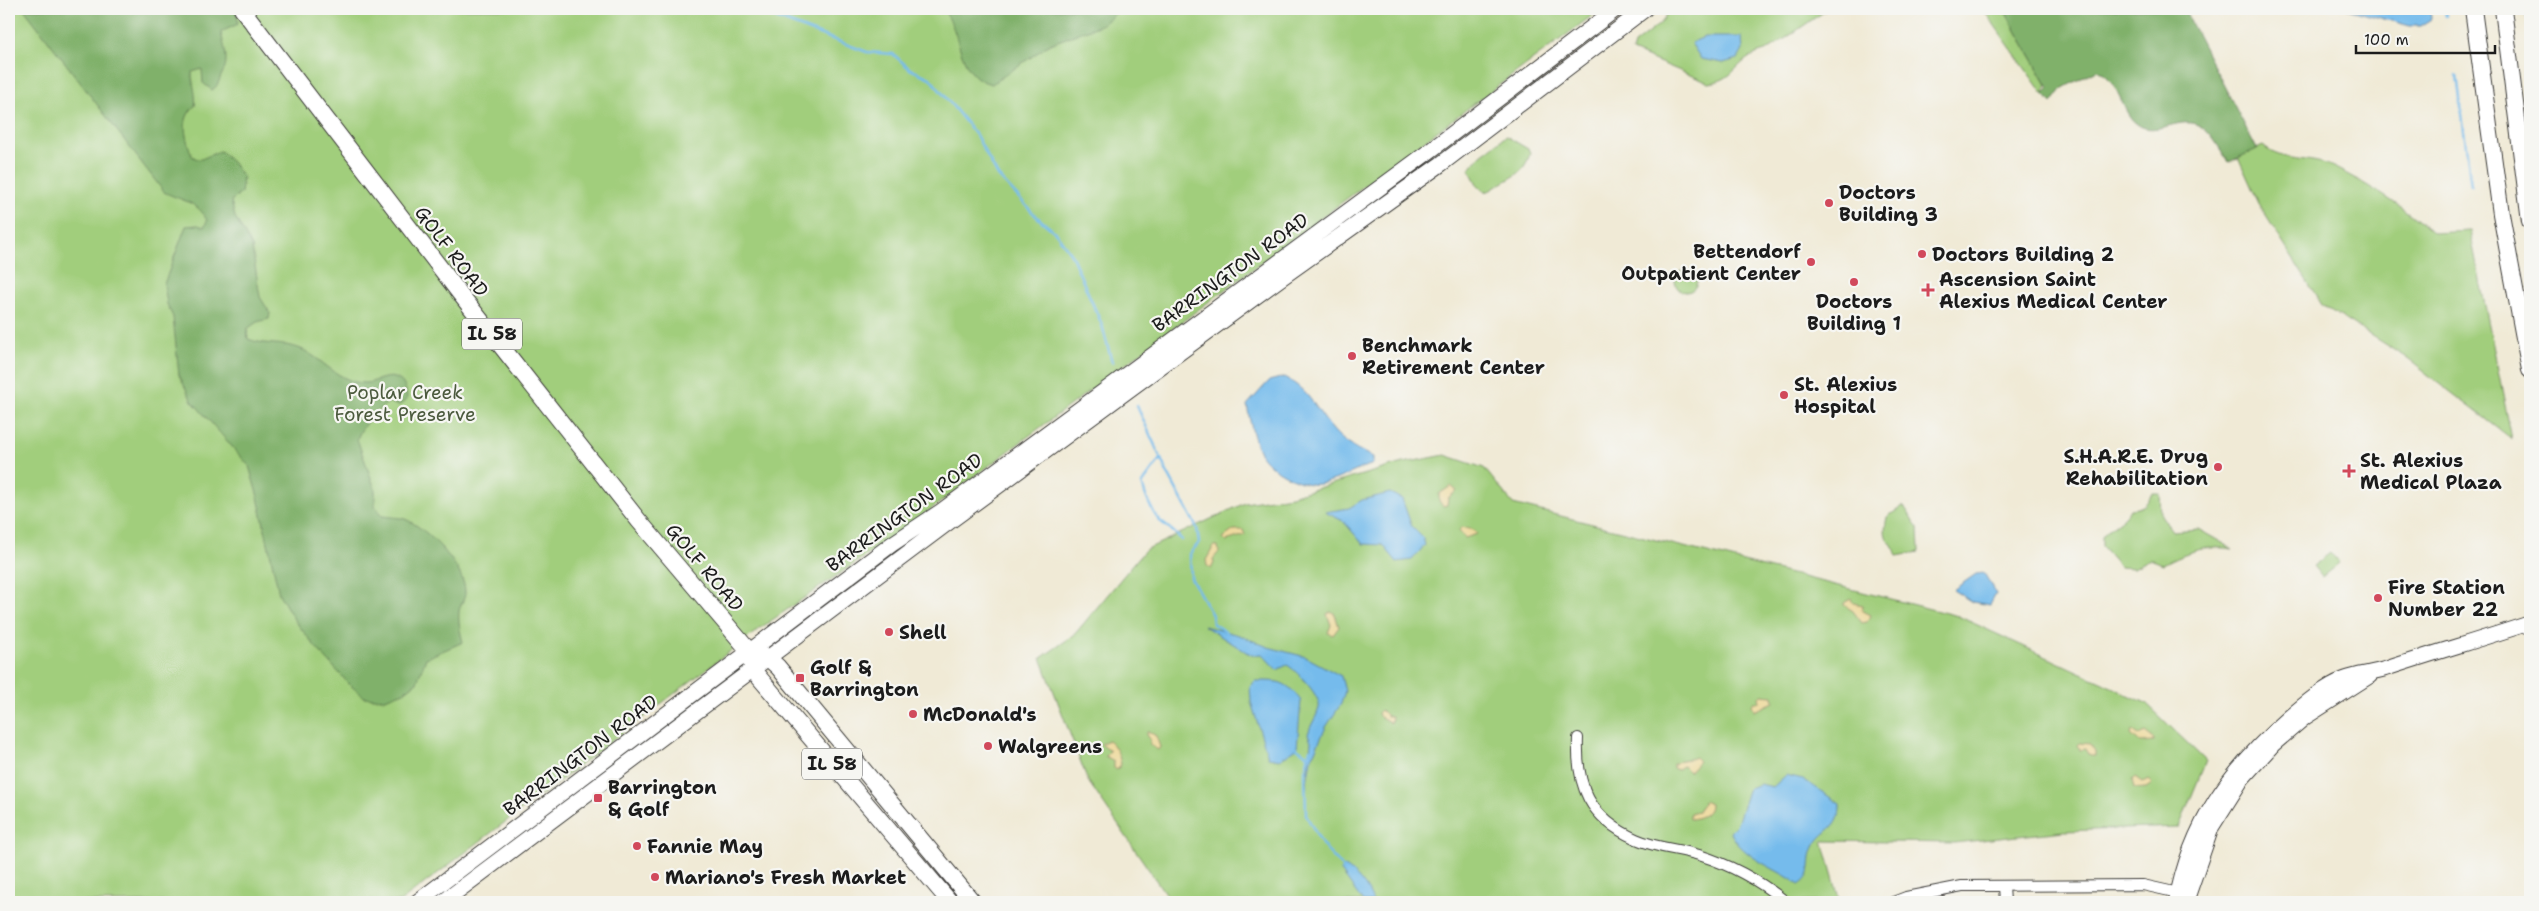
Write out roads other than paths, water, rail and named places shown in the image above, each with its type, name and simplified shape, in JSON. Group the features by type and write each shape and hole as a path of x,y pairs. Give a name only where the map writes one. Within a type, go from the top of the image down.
{"main road":[{"name":"GOLF ROAD","path":"242,9 461,295 640,521 750,652"},
{"name":"BARRINGTON ROAD","path":"417,902 892,544 940,512 1616,9"},
{"name":"BARRINGTON ROAD","path":"443,902 997,486 1428,173 1645,9"},
{"path":"2473,9 2501,214 2530,370"},
{"path":"2501,214 2530,218 2503,9"},
{"name":"IL 58","path":"750,652 768,658 778,667 973,902"},
{"path":"750,652 752,669"},
{"name":"IL 58","path":"752,669 950,902"}],"street":[{"path":"1893,902 1906,897 1962,886 2143,885 2182,898 2186,861 2204,818 2234,772 2301,707 2343,679 2376,671 2530,624"},
{"path":"1578,738 1577,763 1581,786 1590,803 1611,824 1636,840 1698,855 1734,869 1759,882 1786,902"},
{"path":"2004,886 2005,902"}],"water":[{"path":"2347,9 2430,9 2431,19 2420,26 2410,26"},
{"path":"1704,37 1742,37 1743,50 1738,59 1723,63 1701,59 1691,43"},
{"path":"1284,377 1307,395 1342,439 1373,457 1373,464 1319,484 1295,480 1270,465 1260,453 1247,405 1269,381"},
{"path":"1390,493 1402,499 1412,527 1423,538 1425,545 1412,560 1397,562 1383,545 1363,544 1343,521 1325,512 1349,508 1362,500"},
{"path":"1984,573 1996,594 1990,605 1972,602 1953,590 1976,574"},
{"path":"1204,626 1239,635 1268,647 1306,657 1341,676 1345,691 1341,704 1326,727 1311,760 1305,794 1311,741 1308,734 1319,708 1317,697 1302,678 1287,665 1277,670 1262,654 1251,655"},
{"path":"1255,681 1270,681 1286,685 1301,701 1297,748 1280,759 1268,757 1251,702 1250,687"},
{"path":"1786,775 1803,779 1840,804 1838,819 1814,847 1809,873 1799,885 1743,849 1730,831 1737,824 1749,788 1760,784 1773,787"},
{"path":"1343,866 1348,868 1361,881 1373,902 1363,902 1340,870"}],"waterway":[{"path":"729,9 760,12 867,52 893,54 910,69 930,78 976,135 998,176 1037,217 1056,233 1071,254 1102,325 1112,362"},
{"path":"2445,9 2446,16"},
{"path":"2526,9 2530,41"},
{"path":"2457,75 2471,186"},
{"path":"1137,406 1166,470 1197,528 1199,543 1190,553 1191,578 1212,615 1213,624 1226,632"},
{"path":"1161,458 1142,484 1149,504 1157,518 1182,540"},
{"path":"1297,748 1307,755"},
{"path":"1310,749 1305,771 1306,815 1323,846 1345,870"}],"place":[{"name":"Doctors Building 3","path":"1829,203"},
{"name":"Doctors Building 2","path":"1922,254"},
{"name":"Bettendorf Outpatient Center","path":"1811,262"},
{"name":"Doctors Building 1","path":"1854,282"},
{"name":"Ascension Saint Alexius Medical Center","path":"1928,290"},
{"name":"Benchmark Retirement Center","path":"1352,356"},
{"name":"St. Alexius Hospital","path":"1784,395"},
{"name":"S.H.A.R.E. Drug Rehabilitation","path":"2218,467"},
{"name":"St. Alexius Medical Plaza","path":"2349,471"},
{"name":"Fire Station Number 22","path":"2378,598"},
{"name":"Shell","path":"889,632"},
{"name":"Golf & Barrington","path":"800,678"},
{"name":"McDonald's","path":"913,714"},
{"name":"Walgreens","path":"988,746"},
{"name":"Barrington & Golf","path":"598,798"},
{"name":"Fannie May","path":"637,846"},
{"name":"Mariano's Fresh Market","path":"655,877"}],"park label":[{"name":"Poplar Creek Forest Preserve","path":"405,403"}]}
